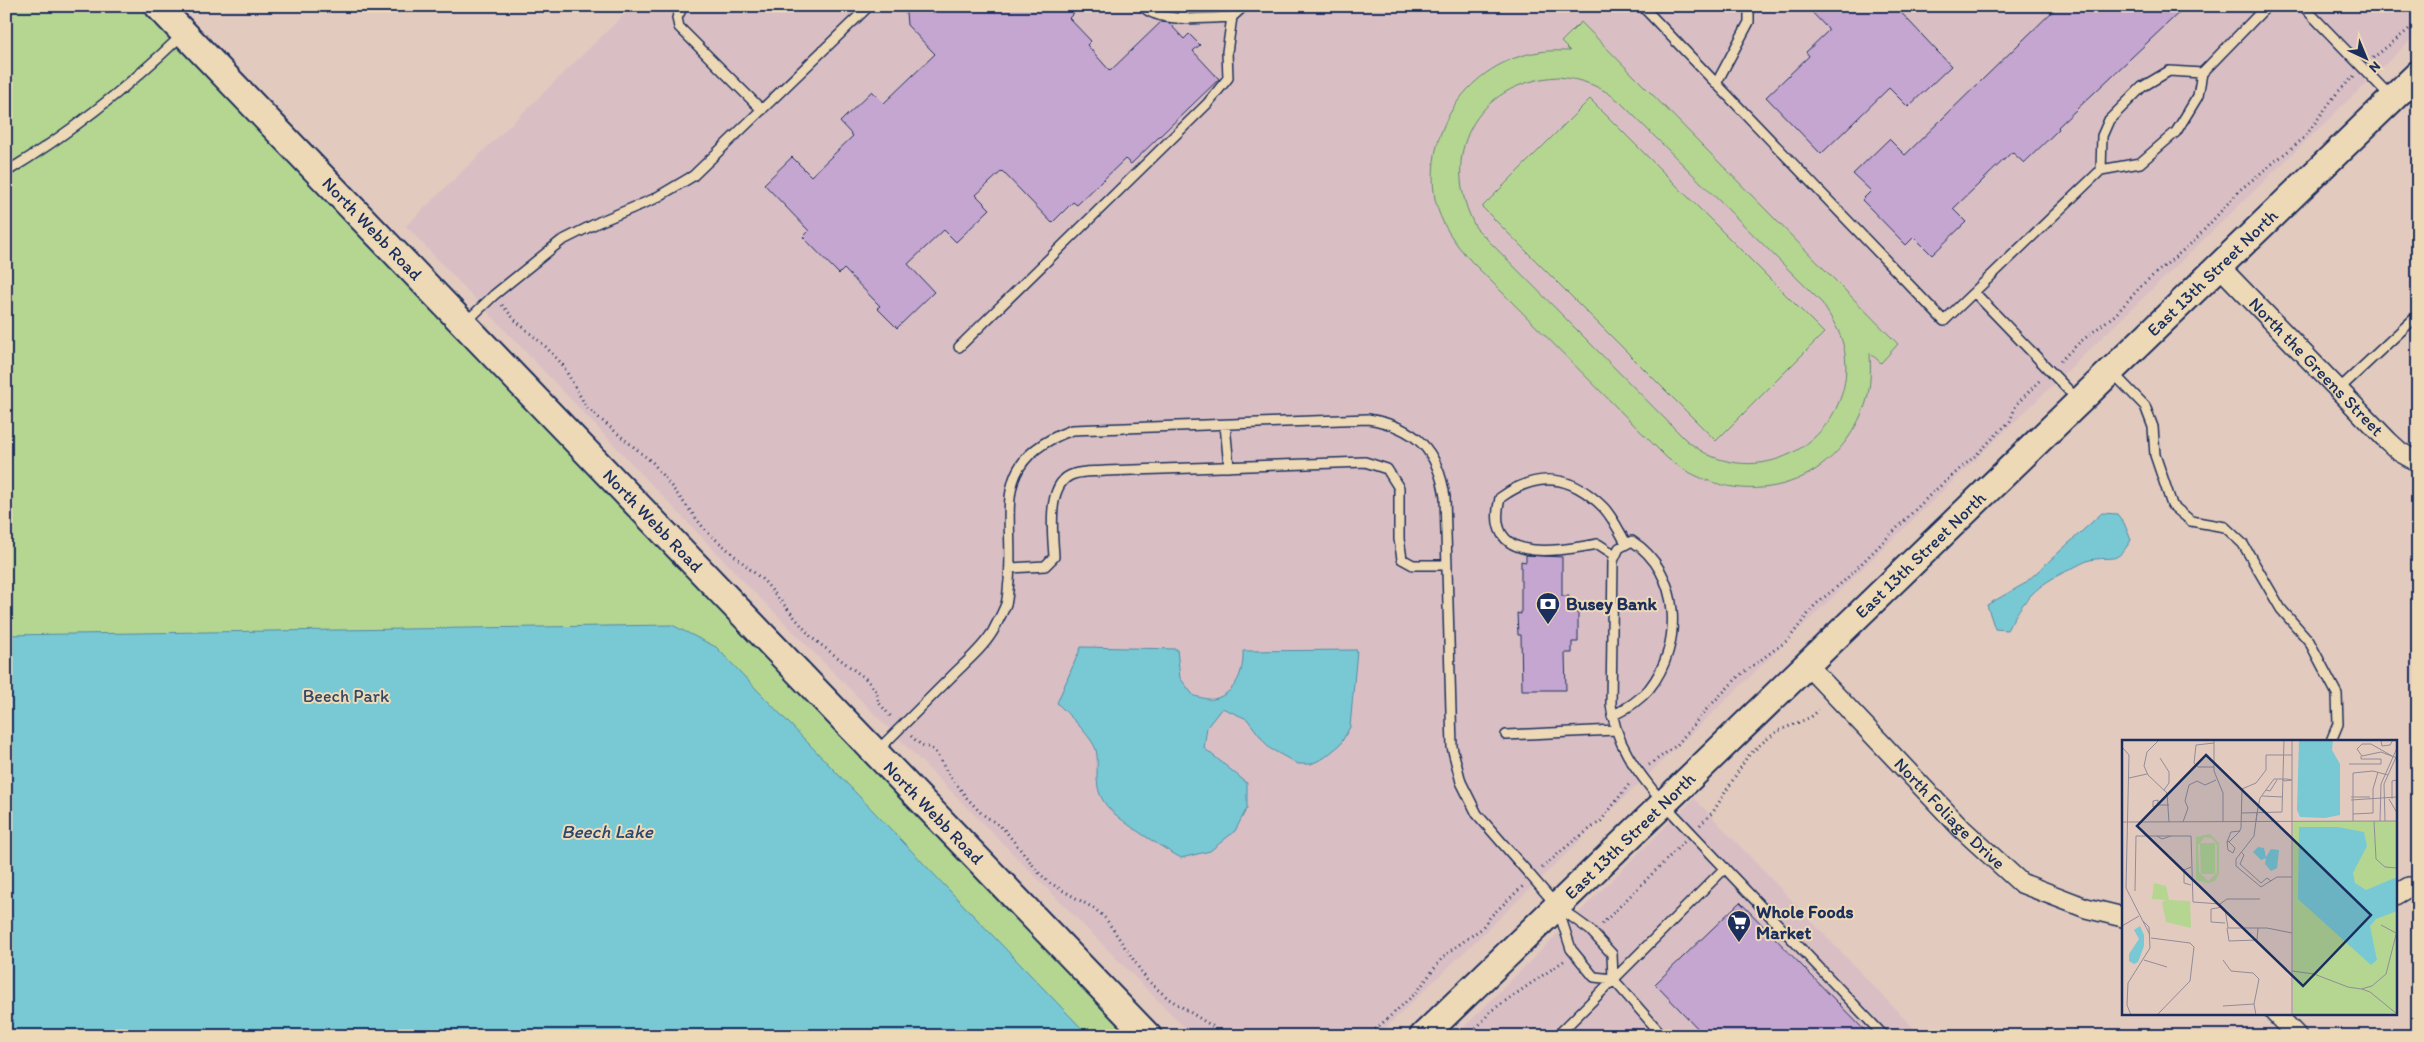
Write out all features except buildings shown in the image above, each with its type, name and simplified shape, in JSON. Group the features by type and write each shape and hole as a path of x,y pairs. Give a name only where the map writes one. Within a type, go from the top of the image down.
{"main road":[{"name":"North Webb Road","path":"158,6 1148,1036"},
{"name":"East 13th Street North","path":"1423,1036 2418,74"}],"street":[{"name":"North the Greens Street","path":"2219,266 2388,441 2400,452 2418,462"},
{"name":"North Foliage Drive","path":"1807,665 1962,829 2022,883 2086,908 2122,917"},
{"path":"2396,894 2409,887 2418,888"},
{"path":"2276,1014 2296,1036"}],"lane":[{"path":"683,6 677,18 679,27 762,110"},
{"path":"463,324 561,241 599,222 654,199 693,176 869,6"},
{"path":"1142,6 1148,12 1181,18 1232,17"},
{"path":"1181,18 1186,6"},
{"path":"959,347 1207,104 1228,78 1227,52 1232,17 1244,6"},
{"path":"1642,6 1944,321 2101,170 2140,163 2176,132 2198,96 2202,73 2266,6"},
{"path":"1716,84 1749,22 1749,6"},
{"path":"2303,6 2393,98"},
{"path":"6,172 50,146 100,109 184,33"},
{"path":"2101,170 2102,136 2109,120 2142,87 2169,72 2202,73"},
{"path":"1974,292 2079,402"},
{"path":"2338,390 2418,315"},
{"path":"2111,371 2145,406 2153,427 2155,455 2172,505 2191,521 2225,527 2243,544 2281,609 2309,641 2337,694 2338,724 2331,740"},
{"path":"876,752 973,654 992,632 1006,603 1010,568 1008,522 1014,475 1025,458 1036,447 1053,437 1072,430 1368,419 1387,422 1416,436 1434,457 1442,476 1445,497 1452,747 1461,782 1477,814 1531,878 1557,906 1592,933 1612,954 1613,979 1663,1036"},
{"path":"1225,425 1229,467"},
{"path":"1010,568 1045,566 1054,557 1052,507 1059,486 1072,474 1105,470 1365,462 1387,469 1399,488 1399,539 1402,559 1413,565 1447,565"},
{"path":"1615,555 1598,544 1553,551 1526,551 1503,537 1495,516 1500,498 1515,487 1538,481 1564,480 1581,489 1604,508 1626,543"},
{"path":"1612,716 1636,703 1650,688 1664,665 1672,628 1669,588 1664,575 1632,541 1619,548 1615,555 1612,571 1612,716 1615,730 1627,757 1639,774 1692,834 1884,1036"},
{"path":"1506,735 1615,730"},
{"path":"1557,1036 1725,868"},
{"path":"1557,906 1573,952 1594,977 1613,979"}],"path":[{"path":"1368,1036 1417,992 1444,956 1481,930 1491,916 1531,878 1572,842 1601,821 1639,774 1677,745 1704,712 1740,676 1788,640 1815,605 1844,581 1931,494 1976,456 2010,421 2016,406 2050,371 2080,342 2116,314 2143,284 2194,241 2241,189 2304,138 2337,93 2384,48 2418,22"},
{"path":"494,296 515,320 562,364 587,408 653,463 706,531 764,581 812,638 866,679 876,691 880,703 900,727 921,746 931,748 967,798 981,813 1011,837 1040,874 1050,883 1095,909 1106,919 1147,980 1169,998 1212,1026 1220,1036"},
{"path":"1592,933 1713,812 1752,752 1778,731 1811,717 1819,710"},
{"path":"1470,1036 1491,1011 1573,952"}],"shaded area":[{"path":"633,6 2418,6 2418,33 1377,1036 1193,1036 750,588 406,226"},
{"path":"1694,798 1921,1036 1455,1036"}],"green space":[{"name":"Beech Park","path":"6,6 152,6 1145,1036 6,1036"},
{"path":"1581,22 1898,344 1881,363 1870,353 1869,391 1862,413 1846,440 1826,462 1803,477 1777,486 1749,488 1721,485 1693,475 1667,458 1471,261 1459,248 1444,225 1435,199 1433,173 1436,148 1444,125 1456,103 1472,85 1492,69 1514,58 1543,51 1570,51 1561,42","holes":["1558,77 1598,88 1620,102 1822,303 1837,328 1843,344 1846,370 1842,394 1831,417 1816,436 1796,451 1774,460 1749,464 1718,459 1708,455 1686,440 1476,228 1465,201 1461,175 1463,150 1471,127 1485,108 1505,93 1529,82"]},
{"path":"1590,99 1824,333 1716,441 1482,207"}],"water":[{"path":"2102,513 2117,514 2124,523 2131,540 2126,548 2114,558 2087,561 2048,581 2025,601 2007,630 1995,629 1987,605 2024,584"},
{"name":"Beech Lake","path":"672,625 716,647 1089,1036 6,1036 6,635"},
{"path":"1081,647 1177,649 1180,678 1194,696 1207,699 1222,696 1233,687 1242,667 1243,651 1357,650 1350,727 1340,745 1324,758 1311,764 1298,764 1269,748 1247,719 1222,708 1207,727 1204,748 1247,783 1247,808 1235,831 1210,851 1181,858 1139,832 1109,809 1100,795 1097,782 1097,756 1094,745 1079,725 1057,703"}],"place":[{"name":"Busey Bank","path":"1548,625"},
{"name":"Whole Foods Market","path":"1739,943"}]}
